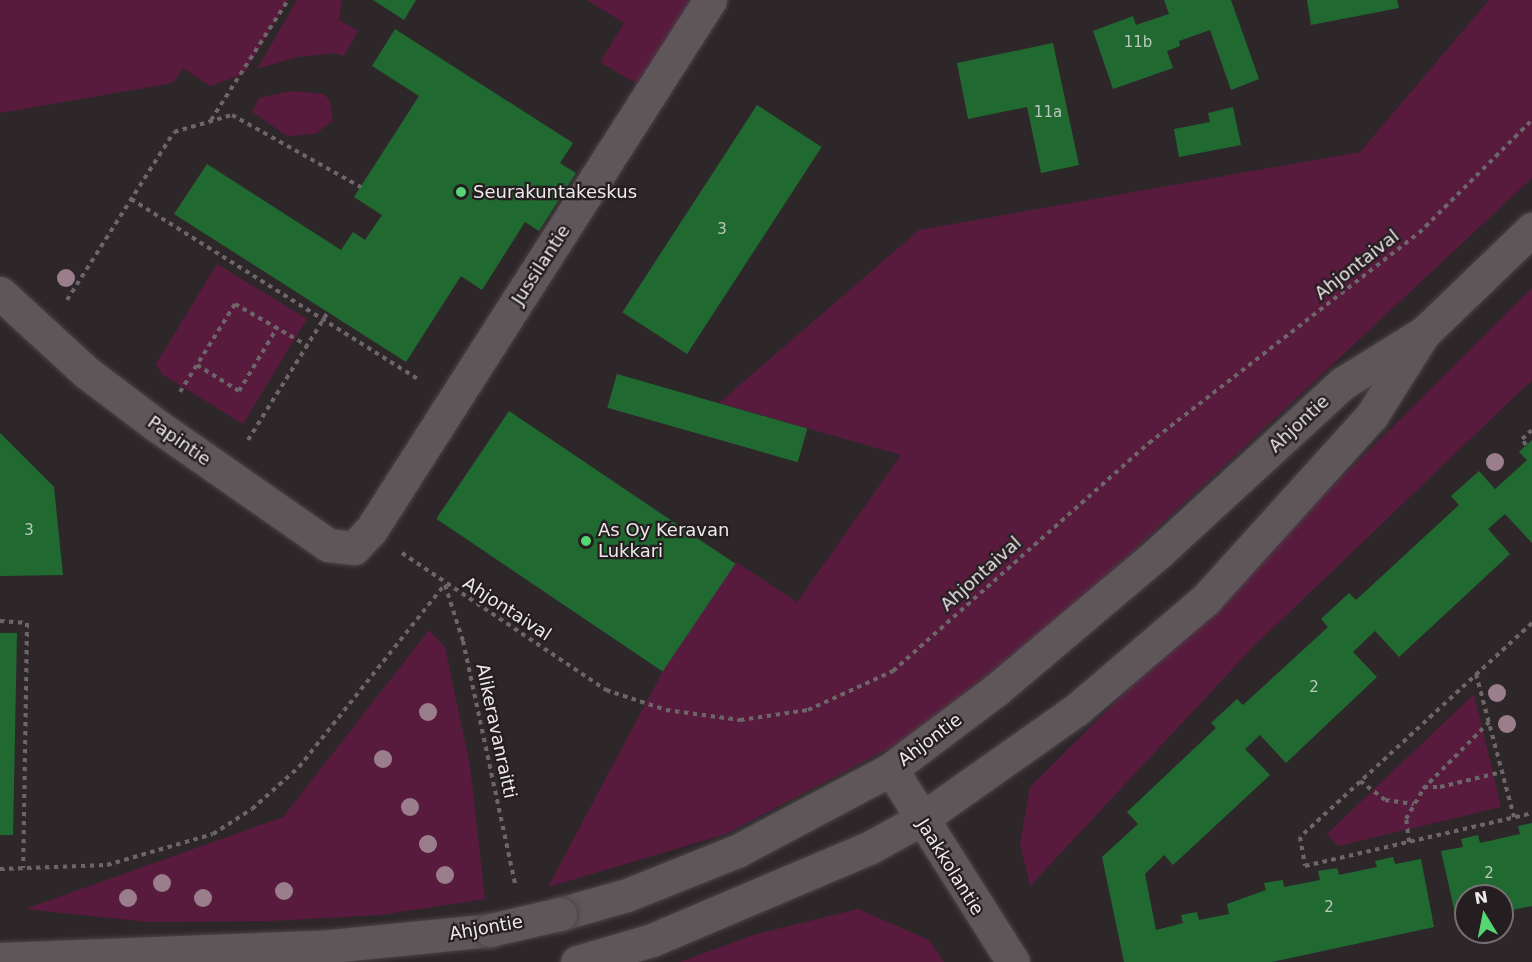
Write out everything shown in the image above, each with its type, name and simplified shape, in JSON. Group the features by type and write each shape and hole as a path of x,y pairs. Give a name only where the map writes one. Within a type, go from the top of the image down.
{"main road":[{"name":"Jussilantie","path":"371,530 711,0"},
{"name":"Ahjontie","path":"0,959 331,957 490,930 560,914 627,895 737,851 891,769 996,690 1158,553 1343,383 1425,332 1532,229"},
{"name":"Papintie","path":"0,293 86,372 156,426 328,545 354,548 371,530"},
{"name":"Ahjontie","path":"577,962 652,940 869,848 920,820 1076,710 1205,600 1372,415 1425,332"},
{"name":"Jaakkolantie","path":"891,769 920,820 1012,962"}],"path":[{"path":"211,121 288,0"},
{"path":"62,309 174,132 232,115 361,187"},
{"name":"Ahjontaival","path":"371,530 445,584 606,690 666,710 740,720 808,710 893,671 1149,443 1419,233 1532,120"},
{"path":"131,199 454,400"},
{"path":"176,399 235,304 308,346"},
{"path":"244,446 328,312"},
{"path":"197,365 239,391 277,328"},
{"path":"1526,445 1522,439 1532,430"},
{"path":"0,869 107,865 213,834 252,809 299,767 445,584"},
{"name":"Alikeravanraitti","path":"445,584 463,641 515,884"},
{"path":"0,621 27,623 23,869"},
{"path":"1532,623 1300,837 1305,866 1532,813"},
{"path":"1476,674 1514,817"},
{"path":"1409,842 1406,819 1424,787 1489,722"},
{"path":"1424,787 1440,787 1502,772"},
{"path":"1360,781 1385,800 1414,804"}],"shaded area":[{"path":"0,0 288,0 244,74 210,86 183,68 173,83 0,113"},
{"path":"297,0 342,0 339,20 358,31 344,56 335,53 297,57 257,69"},
{"path":"587,0 701,0 647,90 600,62 624,23"},
{"path":"1489,0 1532,0 1532,178 1074,606 903,741 726,834 548,887 664,669 736,562 797,602 901,455 719,403 919,230 1360,152"},
{"path":"291,91 324,94 330,101 333,121 315,134 287,136 252,112 259,98"},
{"path":"217,264 307,319 243,424 163,375 156,364"},
{"path":"1532,288 1532,380 1252,648 1030,886 1020,844 1030,787"},
{"path":"429,630 445,647 470,766 485,899 380,915 273,921 148,922 25,909 283,817"},
{"path":"1474,694 1501,807 1338,846 1327,834"},
{"path":"858,909 929,940 944,962 680,962 753,935"}],"building":[{"path":"373,0 416,0 404,20"},
{"path":"1164,0 1231,0 1259,79 1231,90 1210,30 1179,41 1180,46 1167,51 1173,68 1113,89 1093,31 1133,16 1136,25 1169,14"},
{"path":"1307,0 1397,0 1399,8 1311,25"},
{"name":"Seurakuntakeskus","path":"395,29 573,143 560,163 576,173 539,231 525,222 482,290 461,276 406,362 174,214 207,164 341,250 353,232 365,240 382,215 354,197 419,96 372,66"},
{"path":"1053,43 1079,165 1041,173 1027,107 968,119 957,63"},
{"path":"757,105 822,147 687,354 622,312"},
{"path":"1233,107 1241,145 1179,157 1174,129 1210,122 1208,113"},
{"path":"617,374 807,429 798,462 607,408"},
{"name":"As Oy Keravan Lukkari","path":"509,411 735,564 663,671 436,519"},
{"path":"0,433 54,487 63,575 0,576"},
{"path":"1532,440 1532,543 1505,514 1488,529 1510,554 1399,657 1375,631 1353,652 1377,677 1286,763 1260,735 1245,749 1270,775 1173,865 1164,855 1145,874 1156,930 1183,923 1181,915 1197,912 1199,920 1229,914 1227,904 1266,890 1264,883 1283,880 1284,887 1320,880 1318,871 1337,868 1339,875 1377,867 1375,861 1393,857 1395,864 1421,859 1434,927 1272,962 1124,962 1102,857 1138,824 1127,812 1216,728 1211,723 1237,699 1243,705 1328,627 1321,619 1349,593 1356,600 1459,505 1451,496 1479,471 1495,489 1527,460 1519,452"},
{"path":"0,633 17,633 13,835 0,835"},
{"path":"1532,823 1532,906 1514,910 1514,884 1454,884 1454,909 1441,851 1463,847 1461,839 1478,835 1480,843 1520,834 1518,826"}],"place":[{"name":"Seurakuntakeskus","path":"461,192"},
{"name":"As Oy Keravan Lukkari","path":"586,541"}]}
